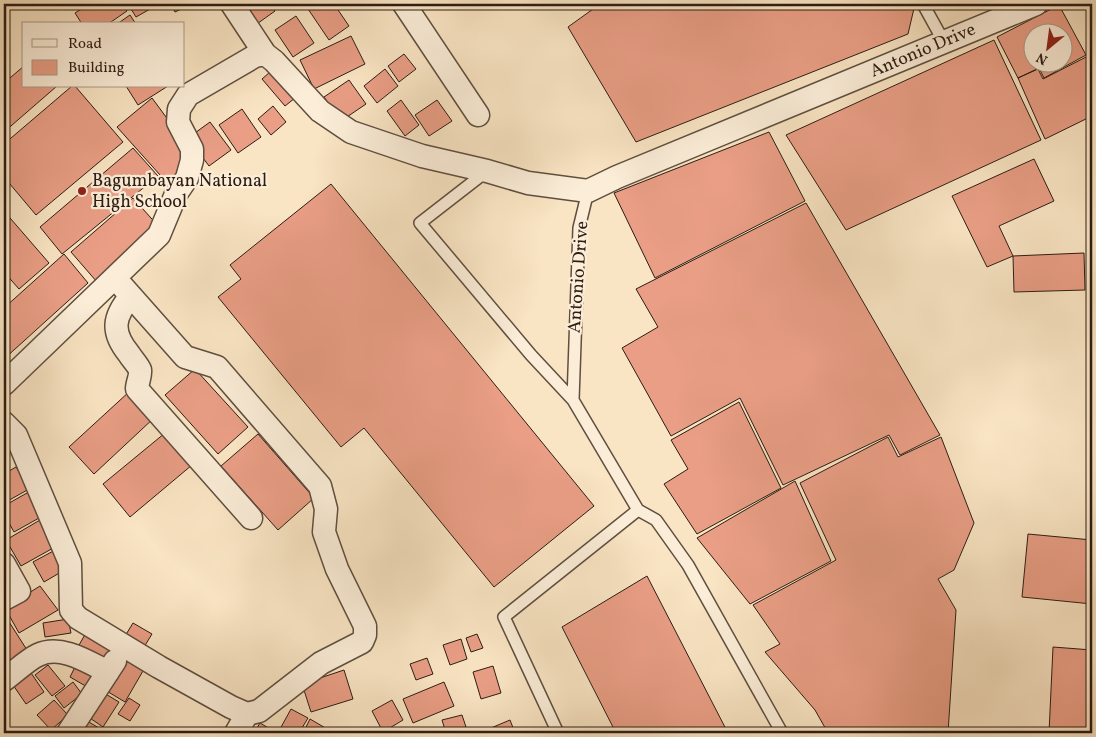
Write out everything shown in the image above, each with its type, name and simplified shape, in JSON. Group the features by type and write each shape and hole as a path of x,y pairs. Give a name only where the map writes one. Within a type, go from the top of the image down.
{"street":[{"path":"232,4 265,54 274,61 320,111 351,132 422,156 487,171 528,183 588,191"},
{"path":"404,4 478,115"},
{"name":"Antonio Drive","path":"588,191 617,177 1036,4"},
{"path":"4,384 158,236 176,194 187,178 192,160 192,149 178,122 179,109 188,95 255,56 265,54"},
{"path":"4,423 16,435 70,562 72,580 71,610 78,618 231,708 242,724 320,663 362,642 365,635 365,626 337,569 324,532 326,509 320,486 217,368 185,357 115,278"},
{"path":"131,296 120,309 116,324 120,343 139,367 138,389 251,518"},
{"path":"4,564 19,591 4,599"},
{"path":"68,733 124,646"},
{"path":"4,680 38,654 48,652 62,652 81,658 108,672"}],"lane":[{"path":"923,4 944,42"},
{"path":"487,171 420,224 520,342 573,400 638,510 656,520 688,565 782,733"},
{"name":"Antonio Drive","path":"573,400 579,228 588,191"},
{"path":"558,733 504,617 638,510"}],"building":[{"path":"89,4 123,4 127,11 111,22 81,22 75,13"},
{"path":"128,4 159,4 136,17"},
{"path":"171,4 192,4 175,12"},
{"path":"240,4 270,4 275,11 254,26"},
{"path":"310,4 334,4 349,26 329,40 306,6"},
{"path":"600,4 915,4 908,34 636,142 568,27"},
{"path":"1059,5 1068,22 1026,22"},
{"path":"130,15 135,22 120,22"},
{"path":"296,16 314,43 293,57 275,30"},
{"path":"1024,23 1024,72 1031,72 1018,78 997,37"},
{"path":"1074,33 1086,55 1074,62"},
{"path":"351,36 365,64 314,89 300,60"},
{"path":"994,40 1041,140 846,230 786,135"},
{"path":"404,54 416,69 399,82 388,66"},
{"path":"1092,54 1092,116 1045,139 1018,78 1031,72 1040,72 1043,79 1057,72 1074,72 1074,63"},
{"path":"277,66 300,94 285,106 262,79"},
{"path":"22,68 22,88 55,88 4,132 4,83"},
{"path":"385,69 398,86 377,103 364,86"},
{"path":"1041,72 1055,72 1044,78"},
{"path":"349,80 366,104 341,121 324,97"},
{"path":"70,88 77,88 123,142 36,215 4,177 4,144"},
{"path":"127,88 165,88 138,105"},
{"path":"152,98 189,148 181,175 169,185 117,127"},
{"path":"401,100 419,125 405,136 387,111"},
{"path":"437,100 452,121 429,136 415,115"},
{"path":"273,106 286,122 271,135 258,119"},
{"path":"242,109 261,137 238,153 219,125"},
{"path":"210,122 231,150 209,166 188,138"},
{"path":"769,132 805,201 655,278 614,193"},
{"path":"133,148 158,176 62,254 40,227"},
{"path":"1034,159 1054,201 999,226 1013,256 987,267 952,196"},
{"path":"331,184 594,506 494,587 364,428 341,447 218,297 241,279 230,265"},
{"path":"133,198 160,228 97,282 71,252"},
{"path":"806,203 940,435 900,455 889,435 783,485 740,398 671,436 622,348 658,327 636,289"},
{"path":"4,211 49,263 19,289 4,272"},
{"path":"1084,253 1085,290 1014,292 1013,256"},
{"path":"64,254 88,283 4,359 4,308"},
{"path":"195,369 248,427 218,454 165,395"},
{"path":"130,391 155,417 94,474 69,447"},
{"path":"739,402 781,488 697,534 664,484 688,469 671,440"},
{"path":"165,433 192,465 130,517 103,484"},
{"path":"258,434 314,498 278,530 221,466"},
{"path":"888,437 898,457 941,437 974,523 954,570 938,579 956,610 948,733 828,733 815,710 765,652 780,644 753,605 836,560 800,483"},
{"path":"16,467 29,489 4,503 4,474"},
{"path":"795,481 831,561 750,604 697,538"},
{"path":"34,489 48,513 14,532 4,514 4,506"},
{"path":"40,520 55,547 21,566 6,540"},
{"path":"1028,534 1092,540 1092,604 1022,597"},
{"path":"57,549 68,568 44,582 33,562"},
{"path":"647,576 728,733 616,733 562,627"},
{"path":"40,586 58,610 19,633 5,608"},
{"path":"4,614 27,650 4,665"},
{"path":"68,619 71,633 45,637 43,623"},
{"path":"133,623 152,634 141,652 122,641"},
{"path":"90,626 114,641 105,660 79,645"},
{"path":"477,634 483,648 471,652 466,638"},
{"path":"461,639 467,659 450,665 443,645"},
{"path":"1053,647 1092,650 1092,733 1049,733"},
{"path":"128,652 147,664 125,702 105,690"},
{"path":"427,658 433,674 416,680 410,664"},
{"path":"77,663 99,674 89,688 70,677"},
{"path":"48,665 65,686 52,696 35,675"},
{"path":"493,666 501,693 481,699 473,672"},
{"path":"29,670 44,692 26,704 11,682"},
{"path":"344,670 353,699 311,712 302,684"},
{"path":"73,682 82,694 64,708 55,696"},
{"path":"444,682 454,706 413,723 403,699"},
{"path":"99,690 119,702 103,727 84,714"},
{"path":"129,698 140,705 130,721 118,714"},
{"path":"54,700 68,715 51,730 37,715"},
{"path":"392,700 403,720 383,732 372,711"},
{"path":"291,709 308,718 299,733 288,733 280,729"},
{"path":"462,715 468,733 446,733 442,720"},
{"path":"82,718 99,728 96,733 73,733"},
{"path":"310,719 334,733 303,733"},
{"path":"510,720 515,733 493,733 491,728"},
{"path":"260,723 277,733 254,733"}],"place":[{"name":"Bagumbayan National High School","path":"82,191"}]}
